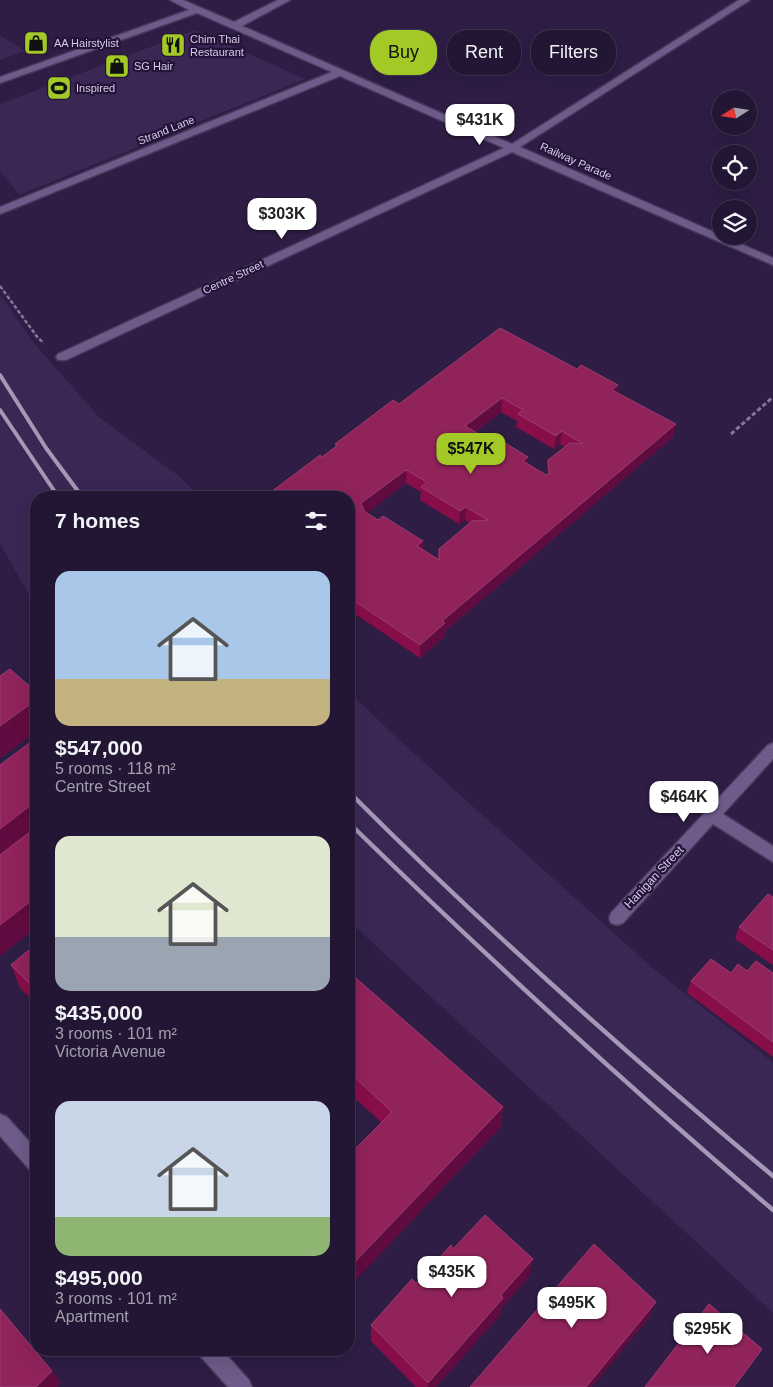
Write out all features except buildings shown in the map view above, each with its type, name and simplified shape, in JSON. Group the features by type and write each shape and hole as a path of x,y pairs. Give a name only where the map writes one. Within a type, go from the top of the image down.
{"street":[{"name":"Railway Parade","path":"175,0 773,262"},
{"path":"234,26 285,0"},
{"name":"Centre Street","path":"62,357 514,147 745,0"},
{"path":"0,80 197,10"},
{"name":"Strand Lane","path":"0,211 341,72"},
{"name":"Hanigan Street","path":"617,918 773,749"},
{"path":"712,815 773,855"},
{"path":"0,1122 30,1155"},
{"path":"214,1356 242,1387"}],"path":[{"path":"0,286 38,338 62,357"},
{"path":"732,434 773,397"}],"shaded area":[{"path":"195,30 305,79 19,195 0,171 0,104"},
{"path":"0,35 25,51 0,60"},
{"path":"0,295 34,343 99,417 180,477 194,491 30,491 30,596 0,544"},
{"path":"355,697 397,738 656,971 773,1062 773,1313 355,927"}],"railway":[{"path":"0,375 46,448 78,491"},
{"path":"0,410 54,491"},
{"path":"355,798 455,895 559,991 773,1176"},
{"path":"355,829 558,1020 664,1116 773,1210"}],"place":[{"name":"AA Hairstylist","path":"36,43"},
{"name":"Chim Thai Restaurant","path":"173,45"},
{"name":"SG Hair","path":"117,66"},
{"name":"Inspired","path":"59,88"}]}
